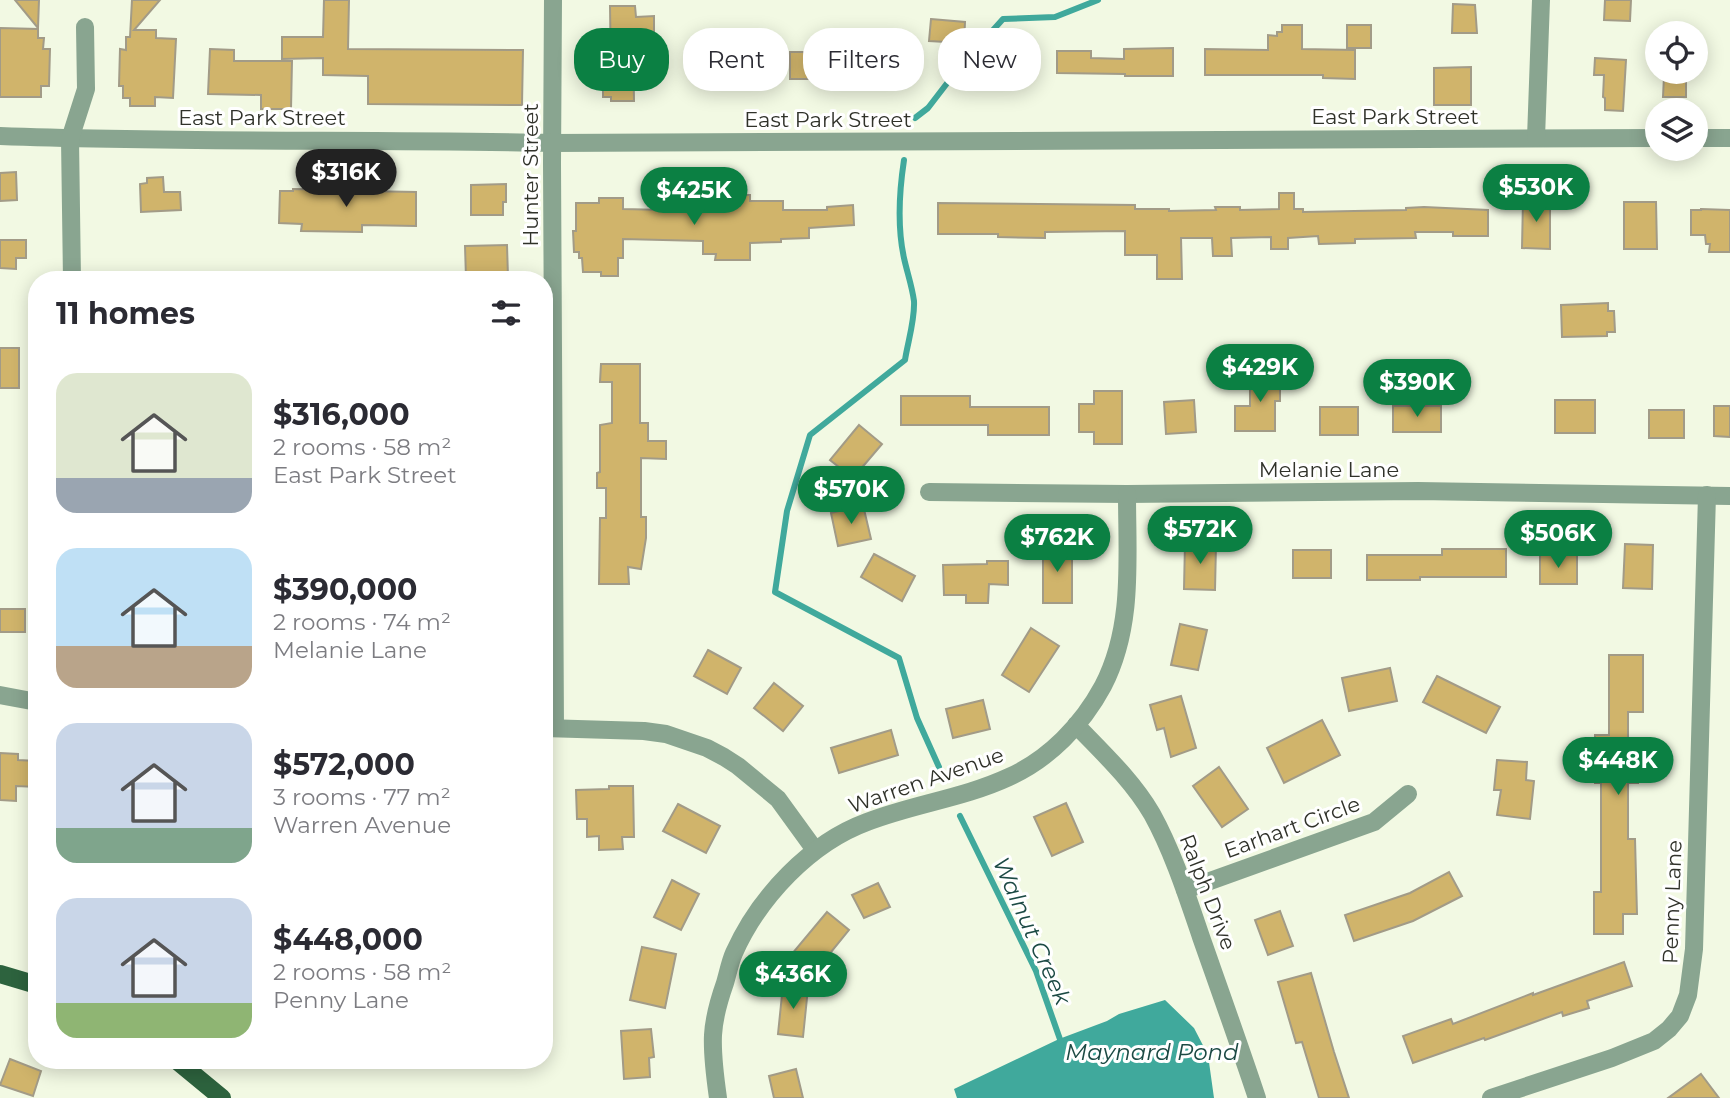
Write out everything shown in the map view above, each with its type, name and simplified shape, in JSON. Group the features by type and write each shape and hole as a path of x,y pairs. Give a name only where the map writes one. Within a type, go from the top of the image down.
{"main road":[{"path":"0,974 28,982"},
{"path":"187,1069 222,1098"}],"street":[{"name":"Hunter Street","path":"551,271 553,0"},
{"path":"1536,138 1541,0"},
{"path":"72,271 70,139 86,89 85,27"},
{"name":"East Park Street","path":"0,136 70,139 552,143 1645,138"},
{"path":"1708,138 1730,138"},
{"name":"Melanie Lane","path":"929,492 1127,494 1418,491 1730,496"},
{"name":"Warren Avenue","path":"718,1098 713,1069 716,1011 734,954 755,914 776,887 815,850 842,833 866,822 1007,778 1031,766 1076,725 1102,687 1121,642 1127,593 1127,494"},
{"name":"Penny Lane","path":"1491,1098 1612,1058 1654,1041 1680,1016 1688,995 1694,949 1707,495"},
{"path":"0,695 28,700"},
{"name":"Ralph Drive","path":"1076,725 1119,770 1145,804 1163,838 1185,890 1257,1098"},
{"path":"553,728 644,731 666,734 707,748 738,766 778,799 815,850"},
{"name":"Earhart Circle","path":"1185,890 1374,822 1408,794"}],"water":[{"name":"Maynard Pond","path":"1165,1000 1194,1028 1208,1055 1214,1098 957,1098 954,1089 1059,1039 1119,1014"}],"building":[{"path":"15,0 39,0 38,28"},
{"path":"132,0 160,0 134,30 156,30 156,38 176,39 173,98 155,97 155,106 130,106 130,98 123,98 123,86 119,86 120,49 126,50 126,37 130,37"},
{"path":"324,0 349,0 348,49 523,50 522,105 368,104 368,76 323,75 323,58 282,59 282,37 323,37"},
{"path":"1605,0 1631,0 1630,21 1604,20"},
{"path":"1453,4 1475,5 1477,33 1452,33"},
{"path":"610,6 635,6 636,17 654,16 654,28 610,28"},
{"path":"931,19 965,22 965,28 938,28 938,42 929,41"},
{"path":"1282,25 1302,25 1302,49 1355,50 1355,79 1323,78 1323,75 1205,75 1205,49 1268,50 1268,35 1277,36 1277,32 1282,32"},
{"path":"1347,25 1371,25 1371,48 1347,48"},
{"path":"0,28 38,29 38,38 44,38 43,49 50,49 49,86 41,86 41,97 0,97"},
{"path":"1173,48 1173,76 1057,73 1057,51 1091,51 1091,58 1124,59 1124,49"},
{"path":"210,49 234,50 234,61 292,61 291,109 261,109 261,95 208,94"},
{"path":"790,52 803,52 803,79 790,79"},
{"path":"1595,58 1626,60 1623,111 1605,110 1604,75 1594,75"},
{"path":"1471,67 1471,105 1434,105 1434,68"},
{"path":"1664,84 1686,84 1686,97 1663,97"},
{"path":"603,91 634,91 634,101 611,101 611,97 603,97"},
{"path":"16,172 17,200 0,201 0,173"},
{"path":"163,177 164,192 180,192 181,210 141,212 140,184 147,183 147,178"},
{"path":"506,184 503,215 471,215 471,185"},
{"path":"280,191 416,192 416,226 362,225 362,232 301,231 302,224 279,223"},
{"path":"1279,193 1294,193 1294,209 1303,209 1303,212 1406,210 1424,207 1488,210 1488,236 1415,232 1416,238 1355,239 1355,243 1319,244 1318,236 1288,238 1288,249 1271,249 1271,237 1231,238 1232,256 1213,256 1212,238 1181,238 1182,279 1157,279 1157,255 1125,255 1125,231 1045,232 1045,238 998,237 998,234 938,234 938,203 1135,205 1135,209 1169,211 1216,210 1215,207 1240,207 1240,210 1279,209"},
{"path":"705,195 750,195 750,201 783,201 783,210 827,210 827,207 853,205 854,225 809,228 809,238 750,243 750,260 715,260 716,254 703,254 703,241 623,239 623,258 618,258 618,276 583,272 582,258 579,258 579,252 574,252 576,203 599,203 599,198 623,198 623,209 705,211"},
{"path":"1523,200 1550,200 1550,249 1522,248"},
{"path":"1624,202 1656,202 1657,249 1624,249"},
{"path":"1691,210 1730,210 1730,252 1709,252 1710,244 1706,244 1705,235 1691,235"},
{"path":"0,240 26,240 26,258 16,258 16,269 0,268"},
{"path":"507,245 508,271 466,271 465,246"},
{"path":"1608,303 1608,311 1614,311 1615,332 1607,332 1607,336 1562,337 1561,305"},
{"path":"0,348 19,348 19,388 0,388"},
{"path":"601,364 640,364 640,423 648,423 648,441 666,441 666,459 641,458 641,517 646,517 646,538 641,569 628,567 629,584 599,584 600,518 606,518 606,488 597,488 597,473 600,472 600,425 612,423 612,382 600,382"},
{"path":"1250,373 1280,373 1280,401 1275,401 1275,431 1235,431 1235,406 1250,406"},
{"path":"1094,391 1122,391 1122,444 1094,444 1094,432 1079,432 1079,404 1094,404"},
{"path":"901,396 970,396 970,407 1049,407 1049,435 988,435 988,425 901,425"},
{"path":"1194,400 1196,432 1166,434 1164,402"},
{"path":"1555,400 1595,400 1595,433 1555,433"},
{"path":"1393,406 1441,406 1441,432 1393,432"},
{"path":"1714,406 1730,406 1730,437 1714,436"},
{"path":"1320,407 1358,407 1358,435 1320,435"},
{"path":"1649,410 1684,410 1684,438 1649,438"},
{"path":"859,425 882,444 853,478 830,460"},
{"path":"863,505 871,539 838,546 831,513"},
{"path":"1185,543 1216,544 1215,590 1184,589"},
{"path":"1043,544 1072,544 1072,603 1043,603"},
{"path":"1625,544 1653,545 1652,589 1623,588"},
{"path":"1442,549 1506,549 1506,577 1367,580 1367,555 1442,555"},
{"path":"1293,550 1331,550 1331,578 1293,578"},
{"path":"874,554 915,576 902,601 861,577"},
{"path":"1540,555 1577,555 1577,584 1540,584"},
{"path":"987,561 1008,561 1008,585 989,584 988,603 966,603 966,595 944,595 943,565 987,564"},
{"path":"0,609 25,609 25,632 0,632"},
{"path":"1180,624 1207,630 1198,670 1171,665"},
{"path":"1031,628 1059,646 1029,692 1002,675"},
{"path":"708,650 741,668 727,694 694,676"},
{"path":"1609,655 1643,655 1643,712 1628,712 1628,762 1638,762 1638,783 1628,783 1628,839 1635,839 1637,914 1623,914 1623,934 1594,934 1594,892 1601,892 1601,783 1595,783 1595,735 1609,735"},
{"path":"1390,668 1397,701 1349,711 1342,678"},
{"path":"1437,676 1500,707 1486,733 1423,702"},
{"path":"774,683 803,706 783,731 754,708"},
{"path":"1181,696 1196,748 1171,757 1164,728 1157,730 1150,705"},
{"path":"983,700 990,729 953,738 946,709"},
{"path":"1322,720 1340,755 1284,783 1267,748"},
{"path":"891,730 898,755 839,773 831,748"},
{"path":"0,753 18,754 18,760 28,761 28,787 16,786 16,801 0,800"},
{"path":"1497,760 1527,762 1526,780 1534,781 1530,819 1497,815 1501,790 1494,790"},
{"path":"1219,767 1248,809 1222,827 1193,786"},
{"path":"609,786 633,786 634,837 622,837 623,849 599,850 599,836 587,837 587,819 577,819 576,790 609,789"},
{"path":"1066,803 1083,842 1052,856 1034,817"},
{"path":"678,804 720,826 706,853 663,831"},
{"path":"1449,872 1462,896 1413,921 1354,941 1345,915 1410,893"},
{"path":"672,880 699,894 681,930 654,917"},
{"path":"878,883 890,907 864,918 852,895"},
{"path":"1280,911 1293,946 1268,955 1255,920"},
{"path":"827,912 849,930 814,973 791,955"},
{"path":"642,947 676,954 665,1008 630,1000"},
{"path":"1624,962 1632,986 1587,1001 1589,1008 1563,1016 1562,1012 1413,1063 1403,1036 1451,1019 1453,1024"},
{"path":"1311,973 1349,1098 1319,1098 1302,1042 1296,1043 1278,982"},
{"path":"783,985 808,988 803,1037 778,1034"},
{"path":"651,1029 654,1057 649,1058 650,1077 624,1079 621,1031"},
{"path":"10,1059 28,1066 28,1069 41,1071 33,1096 0,1085"},
{"path":"796,1069 803,1098 774,1098 769,1076"},
{"path":"1701,1074 1719,1098 1668,1098"}],"waterway":[{"name":"Walnut Creek","path":"915,118 928,108 958,69 1003,19 1055,17 1098,0"},
{"name":"Walnut Creek","path":"904,160 900,234 914,301 905,360 810,435 787,511 775,592 899,658 917,718 939,767"},
{"name":"Walnut Creek","path":"960,816 1036,971 1062,1045"}]}
